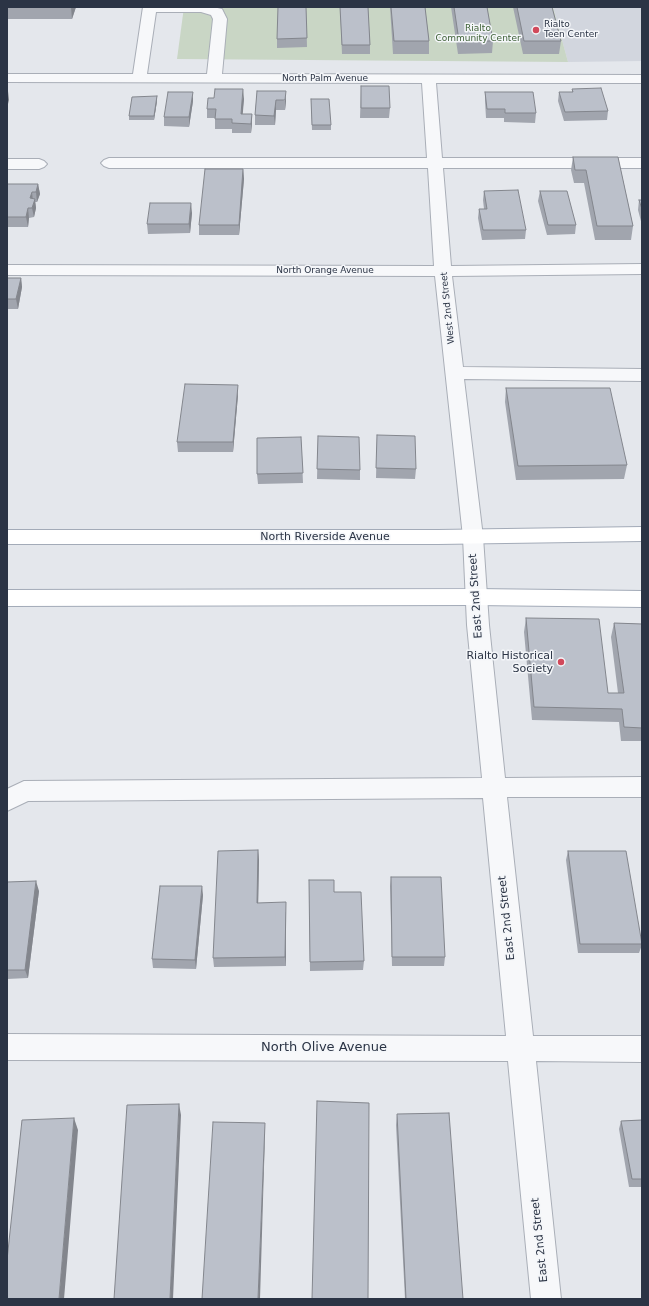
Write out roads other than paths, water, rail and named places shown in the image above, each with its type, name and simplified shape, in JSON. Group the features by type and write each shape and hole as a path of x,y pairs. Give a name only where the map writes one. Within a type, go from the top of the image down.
{"main road":[{"name":"North Riverside Avenue","path":"7,537 473,537 642,534"},
{"path":"7,598 475,597 642,599"}],"street":[{"path":"139,78 150,7 201,8 217,12 220,19 214,79"},
{"name":"North Palm Avenue","path":"7,78 642,79"},
{"name":"West 2nd Street","path":"430,79 443,271 473,537"},
{"path":"109,163 642,163"},
{"path":"7,164 39,164"},
{"name":"North Orange Avenue","path":"7,270 443,271 642,269"},
{"path":"455,373 642,374"},
{"name":"East 2nd Street","path":"473,537 475,597 546,1299"},
{"path":"7,801 24,790 642,787"},
{"name":"North Olive Avenue","path":"7,1047 642,1049"}],"place":[{"name":"Rialto Teen Center","path":"536,30"},
{"name":"Rialto Historical Society","path":"561,662"}],"park label":[{"name":"Rialto Community Center","path":"478,34"}]}
